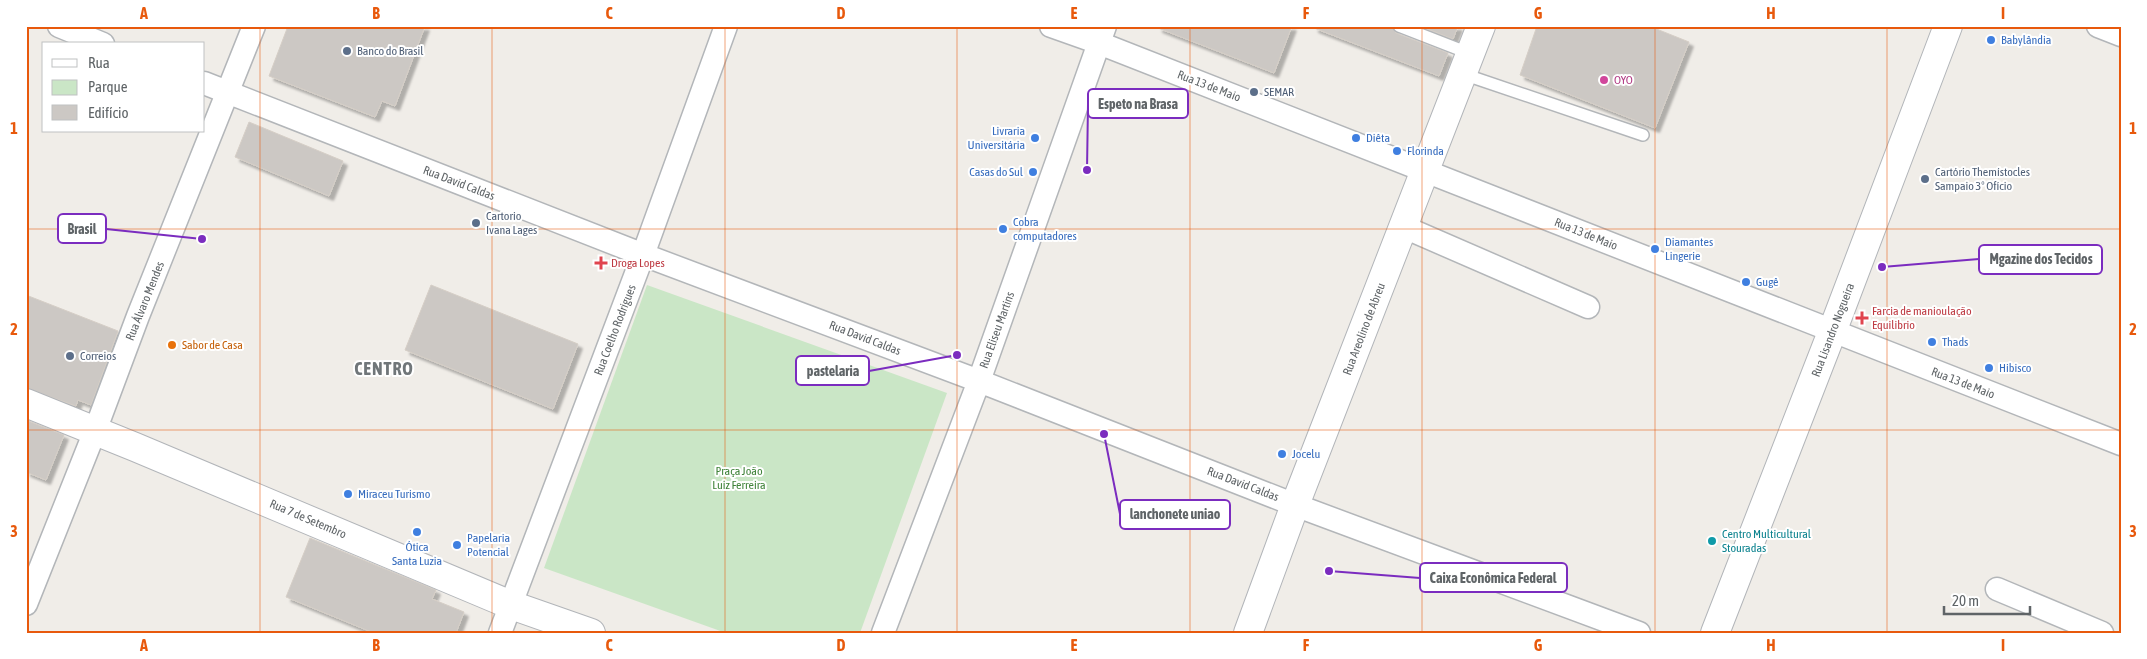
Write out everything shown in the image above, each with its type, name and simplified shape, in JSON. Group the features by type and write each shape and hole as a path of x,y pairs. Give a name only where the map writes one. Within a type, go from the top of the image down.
{"street":[{"path":"59,26 98,42"},
{"name":"Rua Álvaro Mendes","path":"26,604 254,26"},
{"name":"Rua Coelho Rodrigues","path":"500,633 643,255 726,26"},
{"name":"Rua 13 de Maio","path":"1051,26 1102,35 1426,171 2121,444"},
{"name":"Rua Areolino de Abreu","path":"1248,633 1295,505 1481,26"},
{"name":"Rua Lisandro Nogueira","path":"1715,633 1948,26"},
{"path":"2098,26 2121,35"},
{"name":"Rua Eliseu Martins","path":"883,633 978,381 1102,35"},
{"name":"Rua David Caldas","path":"205,83 643,255 978,381 1295,505 1640,633"},
{"path":"1404,227 1588,307"},
{"name":"Rua 7 de Setembro","path":"26,403 512,604 591,633"},
{"path":"1997,589 2102,633"}],"lane":[{"path":"1399,26 1467,64 1643,135"}],"green space":[{"name":"Praça João Luiz Ferreira","path":"647,285 947,393 860,633 726,633 544,568"}],"building":[{"name":"Banco do Brasil","path":"288,26 425,26 395,106 382,101 375,117 269,76"},
{"path":"1158,26 1292,26 1274,73 1158,28"},
{"path":"1314,26 1392,26 1396,33 1448,53 1439,76 1314,28"},
{"path":"1420,26 1458,26 1453,39"},
{"name":"OYO","path":"1537,26 1649,26 1689,42 1655,128 1520,75"},
{"path":"249,122 343,161 329,196 235,157"},
{"path":"431,285 578,344 553,409 405,350"},
{"name":"Correios","path":"26,295 118,331 91,405 78,400 76,406 26,388"},
{"path":"26,420 64,435 46,480 26,472"},
{"path":"310,538 436,590 432,599 464,612 456,633 374,633 286,597"}],"place":[{"name":"Babylândia","path":"1991,40"},
{"name":"Banco do Brasil","path":"347,51"},
{"name":"OYO","path":"1604,80"},
{"name":"SEMAR","path":"1254,92"},
{"name":"Livraria Universitária","path":"1035,138"},
{"name":"Diêta","path":"1356,138"},
{"name":"Florinda","path":"1397,151"},
{"name":"Espeto na Brasa","path":"1087,170"},
{"name":"Casas do Sul","path":"1033,172"},
{"name":"Cartório Themístocles Sampaio 3° Ofício","path":"1925,179"},
{"name":"Cartorio Ivana Lages","path":"476,223"},
{"name":"Cobra computadores","path":"1003,229"},
{"name":"Brasil","path":"202,239"},
{"name":"Diamantes Lingerie","path":"1655,249"},
{"name":"Droga Lopes","path":"601,263"},
{"name":"Mgazine dos Tecidos","path":"1882,267"},
{"name":"Gugê","path":"1746,282"},
{"name":"Farcia de manioulação Equilibrio","path":"1862,318"},
{"name":"Thads","path":"1932,342"},
{"name":"Sabor de Casa","path":"172,345"},
{"name":"pastelaria","path":"957,355"},
{"name":"Correios","path":"70,356"},
{"name":"Hibisco","path":"1989,368"},
{"name":"lanchonete uniao","path":"1104,434"},
{"name":"Jocelu","path":"1282,454"},
{"name":"Miraceu Turismo","path":"348,494"},
{"name":"Ótica Santa Luzia","path":"417,532"},
{"name":"Centro Multicultural Stouradas","path":"1712,541"},
{"name":"Papelaria Potencial","path":"457,545"},
{"name":"Caixa Econômica Federal","path":"1329,571"}],"district":[{"name":"CENTRO","path":"384,369"}]}
